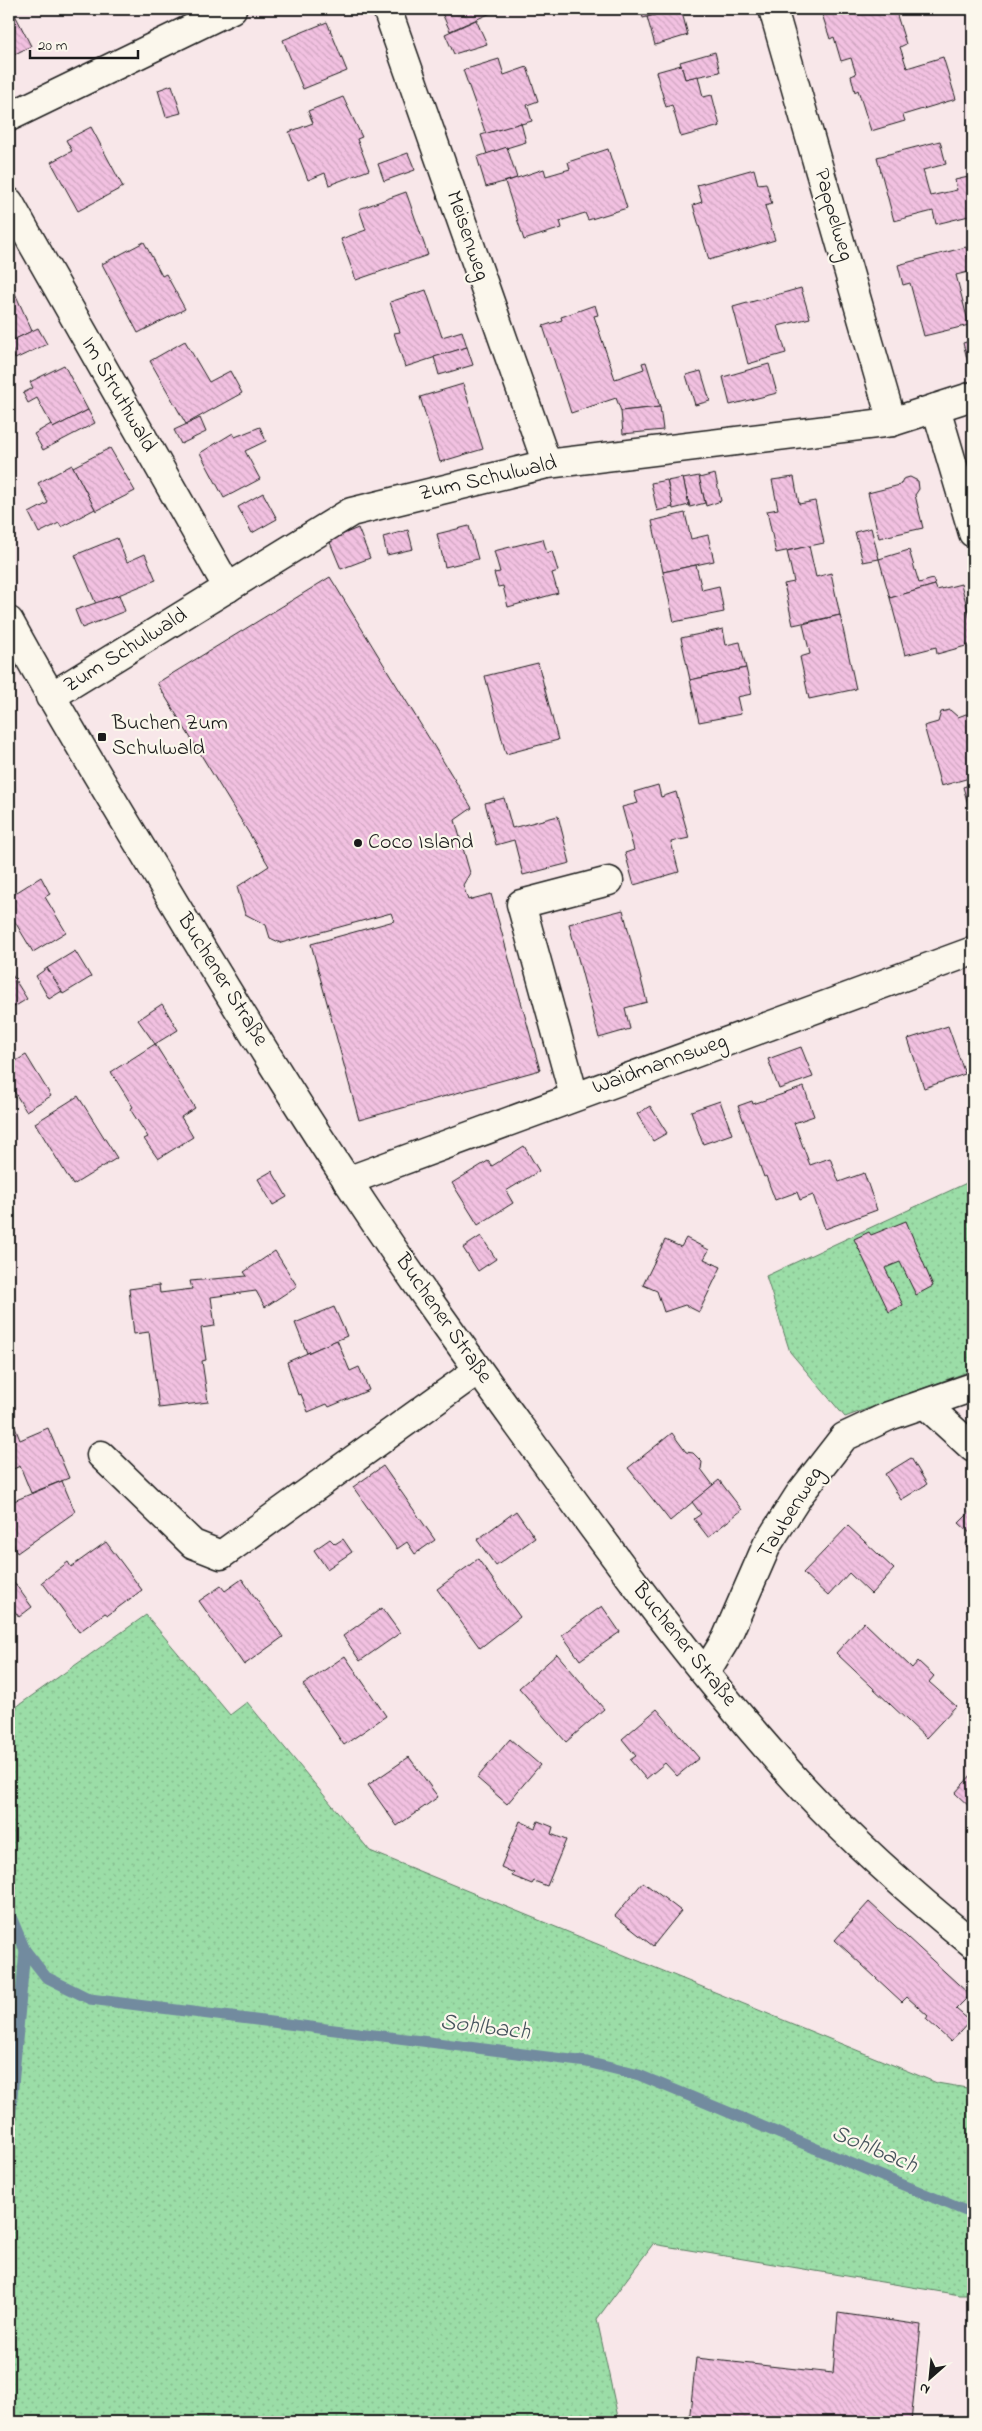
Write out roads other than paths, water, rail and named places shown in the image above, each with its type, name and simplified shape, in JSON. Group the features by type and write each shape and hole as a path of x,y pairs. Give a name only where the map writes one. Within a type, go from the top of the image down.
{"street":[{"path":"9,117 232,9"},
{"name":"Meisenweg","path":"387,9 547,464"},
{"name":"Pappelweg","path":"773,9 892,422"},
{"name":"Im Struthwald","path":"9,202 228,588"},
{"name":"Zum Schulwald","path":"50,697 350,512 547,464 892,422 973,396"},
{"path":"936,408 973,533"},
{"name":"Buchener Straße","path":"9,622 50,697 197,941 347,1182 478,1370 626,1573 706,1673 804,1789 866,1850 973,1944"},
{"path":"574,1096 521,904 610,881"},
{"name":"Waidmannsweg","path":"347,1182 574,1096 973,951"},
{"path":"101,1454 193,1544 221,1555 478,1370"},
{"name":"Taubenweg","path":"706,1673 726,1639 767,1545 798,1495 830,1452 844,1437 889,1416 973,1388"},
{"path":"926,1405 973,1448"}],"waterway":[{"name":"Sohlbach","path":"9,1912 25,1950 46,1977 90,1999 587,2062 639,2075 973,2214"},
{"path":"9,2131 25,1950"}],"place":[{"name":"Buchen Zum Schulwald","path":"102,737"},
{"name":"Coco Island","path":"358,843"}]}
